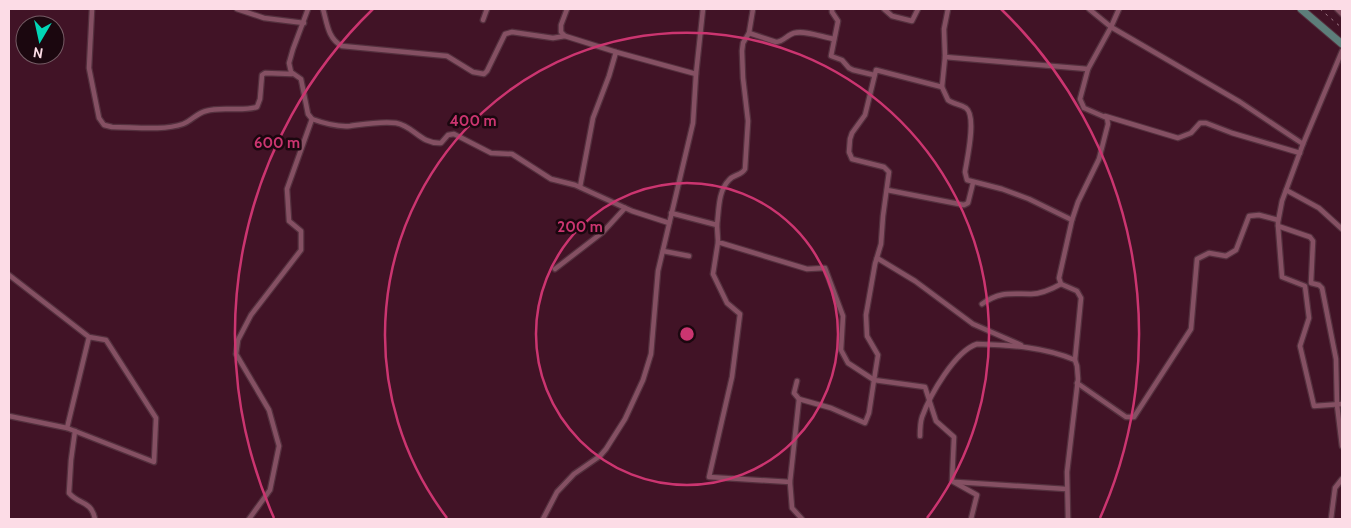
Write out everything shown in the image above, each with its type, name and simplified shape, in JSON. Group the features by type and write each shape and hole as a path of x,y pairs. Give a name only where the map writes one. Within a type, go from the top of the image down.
{"main road":[{"path":"1301,9 1342,44"}],"street":[{"path":"92,9 89,68 99,118 104,125 112,127 168,127 184,124 208,110 248,110 257,106 260,99 262,75 265,73 293,74 302,79 308,114 312,119 346,126 379,122 398,123 404,125 419,138 434,143 441,142 448,135 454,134 491,153 512,154 551,179 580,187 625,208 669,223"},
{"path":"237,9 264,18 304,23"},
{"path":"293,74 289,63 308,9"},
{"path":"323,9 329,33 335,43 342,46 446,56 473,72 484,74 505,34 512,32 553,38 565,36 696,74"},
{"path":"483,20 487,9"},
{"path":"565,36 561,32 561,28 567,9"},
{"path":"543,519 557,492 574,474 600,456 606,449 625,419 643,380 651,354 658,271 693,123 703,9"},
{"path":"752,9 749,33 743,43 742,51 748,121 745,170 742,174 730,178 720,198 717,225 718,242 713,274 727,304 740,314 732,377 709,477 790,482"},
{"path":"832,9 838,21 831,56 842,60 853,70 874,75"},
{"path":"884,9 892,16 912,21 918,9"},
{"path":"948,9 944,29 945,57 942,86 948,100 966,108 970,114 972,124 965,172 967,180 1002,189 1029,199 1072,220"},
{"path":"1089,9 1111,27 1240,102 1303,144"},
{"path":"1118,9 1111,27 1088,69 1080,99 1080,103 1087,110 1178,138 1191,133 1200,123 1206,123 1300,154"},
{"path":"1337,9 1342,14"},
{"path":"749,33 776,42 780,42 791,34 798,32 834,39"},
{"path":"580,187 593,118 616,52"},
{"path":"1340,404 1314,406 1300,346 1309,318 1305,286 1282,277 1278,220 1280,208 1303,144 1342,52"},
{"path":"945,57 1088,69"},
{"path":"797,381 794,393 799,399 831,408 865,423 870,413 878,355 867,336 866,315 882,238 889,172 888,169 852,158 849,152 852,133 865,115 876,70 942,86"},
{"path":"1068,519 1066,489 1078,372 1075,360 1081,295 1077,291 1061,284 1059,278 1078,202 1099,159 1108,124 1107,118 1103,116"},
{"path":"249,519 270,490 279,446 269,410 236,354 238,340 251,315 301,250 301,231 289,221 287,189 312,119"},
{"path":"887,190 964,205 968,203 973,183"},
{"path":"1286,190 1319,208 1342,229"},
{"path":"555,270 604,232 625,208"},
{"path":"672,213 717,225"},
{"path":"1077,383 1126,417 1136,416 1191,329 1197,259 1209,253 1226,256 1236,250 1249,216 1259,215 1278,220"},
{"path":"1278,226 1310,237 1313,241 1311,281 1322,288 1336,359 1342,446"},
{"path":"718,242 807,269 825,268 843,316 841,350 848,363 874,380 925,387 936,421 954,437 952,481"},
{"path":"663,251 689,256"},
{"path":"877,258 915,281 973,324 1024,347"},
{"path":"9,275 89,337 106,340 156,418 154,462 67,428 9,416"},
{"path":"982,304 990,298 1003,294 1033,294 1049,290 1061,284"},
{"path":"67,428 89,337"},
{"path":"920,436 922,416 945,376 968,348 977,344 1024,347 1056,352 1075,360"},
{"path":"799,399 790,482 792,508 802,519"},
{"path":"75,431 69,493 74,499 87,504 95,519"},
{"path":"1331,519 1334,488 1342,479"},
{"path":"952,481 1066,489"},
{"path":"952,481 977,495 971,519"}],"railway":[{"path":"1320,9 1342,28"}]}
